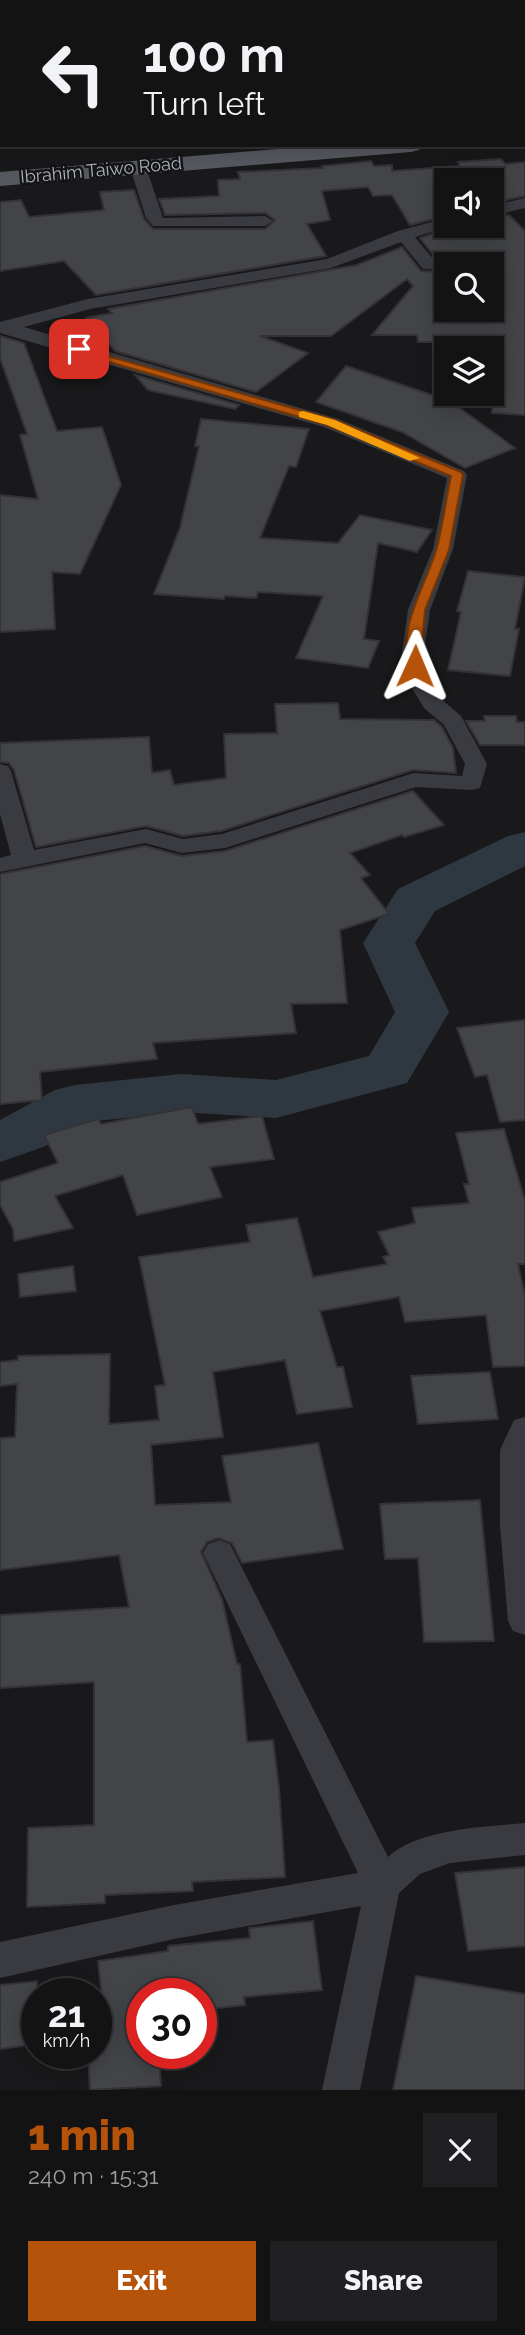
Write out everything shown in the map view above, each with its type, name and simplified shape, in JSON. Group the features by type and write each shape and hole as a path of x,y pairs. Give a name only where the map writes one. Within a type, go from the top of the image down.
{"main road":[{"name":"Ibrahim Taiwo Road","path":"0,169 261,147"},
{"name":"Ibrahim Taiwo Road","path":"0,179 386,147"}],"street":[{"path":"138,167 154,218 159,223 265,220"},
{"path":"504,208 525,203"},
{"path":"2,328 88,304 331,263 434,226"},
{"path":"404,235 429,265 434,265"},
{"path":"0,865 24,858 146,836 182,846 225,841 414,780 472,783 476,764 453,721 432,703 418,680 413,652 419,610 443,550 457,475 331,422 2,328"},
{"path":"0,771 24,858"},
{"path":"525,1429 516,1450 516,1526 525,1621"},
{"path":"219,1553 383,1885 341,2090"},
{"path":"0,1960 174,1922 383,1885 408,1862 450,1847 525,1839"}],"building":[{"path":"501,159 505,164 525,162 525,196 504,200 504,168 434,168 434,219 410,225 392,195 373,196 368,187 322,191 330,220 307,224 326,256 96,295 64,261 0,271 0,202 21,200 29,217 104,210 100,192 134,190 144,219 153,229 265,229 275,220 265,213 165,215 159,199 219,196 218,180 240,179 238,172 323,168 322,166 371,161 374,166 392,165 392,171 460,166 458,162"},
{"path":"509,215 525,231 525,415 492,413 492,406 504,406 504,336 434,336 434,342 418,342 417,335 372,335 413,286 407,279 331,336 260,336 308,353 256,392 115,351 86,318 112,313 108,309 357,265 402,247 421,271 434,272 434,322 504,322 504,252 434,252 434,256 420,238 434,233 434,238 504,238 504,216"},
{"path":"0,336 24,343 57,431 102,427 121,485 80,574 52,572 55,629 0,632 0,495 38,499 20,435 27,434 0,358"},
{"path":"346,366 434,396 434,406 457,406 515,448 465,468 402,432 316,402"},
{"path":"135,375 239,405 235,409 148,390"},
{"path":"201,419 309,429 296,467 289,466 260,538 338,543 360,515 432,530 417,552 378,543 364,639 379,641 368,668 296,658 323,596 258,592 256,598 225,596 224,599 154,594 180,528 199,446 195,446"},
{"path":"468,571 525,577 510,676 448,670 461,612 457,611"},
{"path":"338,703 340,719 434,720 442,727 453,748 456,773 413,770 221,831 183,836 146,826 36,847 14,770 9,763 0,762 0,743 149,737 152,773 170,770 174,785 226,778 224,734 277,733 275,704"},
{"path":"484,716 516,716 517,722 525,722 525,745 480,745 466,721 485,721"},
{"path":"413,791 444,825 404,837 402,835 350,853 370,875 361,878 389,914 340,930 347,1003 291,1004 296,1033 153,1043 157,1059 40,1072 42,1100 0,1104 0,874 145,846 182,856 225,851"},
{"path":"525,1020 525,1120 500,1122 487,1075 475,1077 457,1028"},
{"path":"192,1107 198,1124 262,1116 274,1159 210,1167 222,1197 137,1215 123,1175 55,1196 73,1228 14,1241 13,1229 0,1205 0,1182 58,1163 44,1135 98,1119 101,1124"},
{"path":"504,1129 525,1201 525,1264 518,1264 525,1295 525,1366 493,1367 486,1315 405,1322 399,1297 320,1311 337,1367 343,1367 352,1407 297,1414 285,1360 213,1372 223,1437 151,1445 155,1505 231,1502 222,1456 318,1443 343,1549 242,1563 232,1543 218,1538 207,1542 201,1552 222,1599 237,1664 240,1664 247,1742 273,1740 285,1877 192,1882 193,1891 105,1895 105,1903 27,1907 28,1828 94,1825 94,1682 0,1688 0,1615 129,1607 119,1555 0,1570 0,1438 15,1437 17,1384 0,1386 0,1362 18,1360 18,1356 110,1354 109,1424 159,1420 155,1386 165,1385 139,1257 250,1242 246,1225 297,1218 313,1277 387,1264 383,1257 389,1255 378,1232 415,1223 412,1208 469,1203 464,1184 469,1184 456,1133"},
{"path":"73,1266 76,1291 20,1297 18,1274"},
{"path":"490,1372 498,1419 418,1424 411,1376"},
{"path":"480,1500 494,1641 424,1642 418,1558 385,1559 380,1504"},
{"path":"525,1867 525,1946 468,1951 455,1873"},
{"path":"313,1921 322,1990 244,1997 245,2005 217,2008 217,1978 126,1978 126,2069 160,2069 161,2086 90,2090 89,2069 112,2069 112,1978 100,1978 98,1961 168,1951 168,1946 250,1938 249,1928"},
{"path":"416,1976 525,1994 525,2090 393,2090"},
{"path":"21,1983 21,2046 0,2049 0,1985"}],"waterway":[{"path":"0,1142 26,1132 75,1104 181,1093 276,1099 388,1070 422,1012 389,943 416,900 525,847"}],"slow traffic":[{"path":"303,415 331,422 414,458"}],"route":[{"path":"79,349 331,422 404,455 457,475 443,550 419,610 413,652 415,666"}]}
